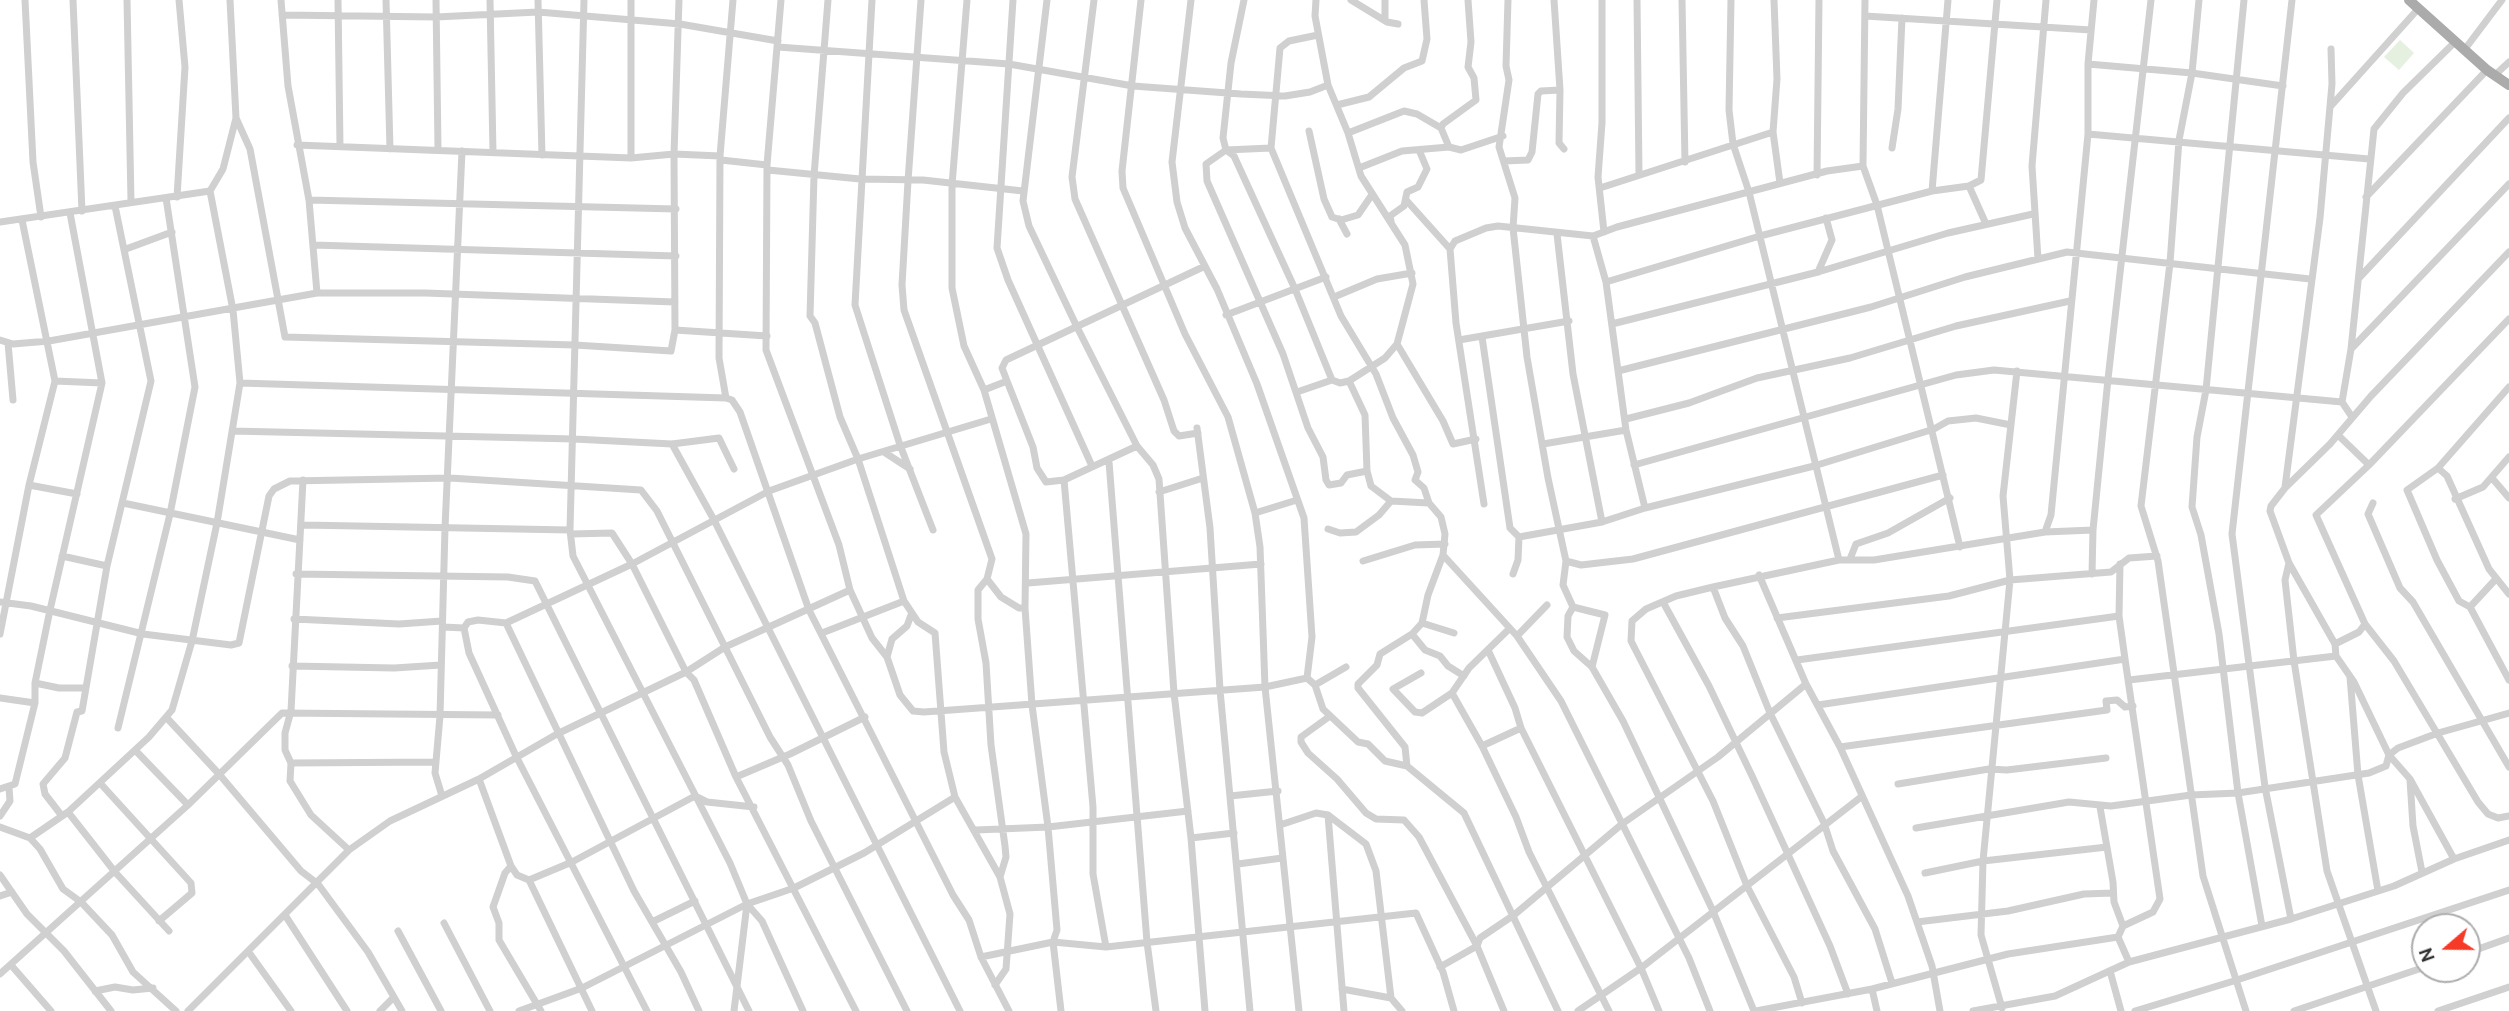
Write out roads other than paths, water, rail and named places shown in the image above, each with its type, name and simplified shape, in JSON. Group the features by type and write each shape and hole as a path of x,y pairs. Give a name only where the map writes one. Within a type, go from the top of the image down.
{"main road":[{"path":"2409,0 2491,73 2509,85"}],"street":[{"path":"25,0 33,162 41,217"},
{"path":"73,0 82,211"},
{"path":"127,0 131,201"},
{"path":"177,197 185,67 179,0"},
{"path":"30,838 65,814 100,783 166,717 174,705 192,641 217,523 240,383 233,310 210,191 223,169 236,118 230,0"},
{"path":"281,0 297,145 309,200 317,293"},
{"path":"338,0 340,146"},
{"path":"386,0 390,149"},
{"path":"436,0 438,149"},
{"path":"490,0 493,152"},
{"path":"538,0 542,155"},
{"path":"584,0 571,532 573,556 730,863 747,904 762,921 803,1011"},
{"path":"631,0 631,158"},
{"path":"236,118 250,149 284,334 287,338 575,345 671,351 674,348 675,330 674,154 679,0"},
{"path":"726,398 719,358 722,335 721,158 727,94 728,33 733,0"},
{"path":"781,0 768,167 766,350 839,545 850,590 872,638 887,657 900,695 913,710 988,709 1082,698 1265,687 1307,678"},
{"path":"828,0 814,176 810,316 815,323 829,369 840,417 858,459 904,601 911,615 935,633 944,752 955,797 976,830 1000,877 1010,914 1006,969 995,985"},
{"path":"872,0 855,304 900,445 933,530"},
{"path":"921,0 902,285 904,310 992,559 987,579 978,590 978,619 986,663 1000,828 1006,857 1000,877"},
{"path":"967,0 952,185 953,297 964,346 984,390 1026,534 1028,583 1025,608 1032,705 1048,827 1057,930 1054,942 1061,1011"},
{"path":"1013,0 998,190 999,260 1092,466"},
{"path":"1047,0 1023,191 1029,226 1137,446 1153,465 1160,492 1174,693 1191,838 1205,1011"},
{"path":"1094,0 1072,177 1074,199 1164,400 1174,431 1179,436 1198,430 1213,568 1220,690 1250,1011"},
{"path":"1141,0 1122,171 1123,188 1185,334 1228,417 1255,513 1261,564 1265,687 1299,1011"},
{"path":"1191,0 1172,162 1175,186 1185,228 1203,267 1217,289 1276,434 1306,527 1312,637 1307,678"},
{"path":"1244,0 1223,138 1226,150 1234,156 1296,289 1332,380"},
{"path":"1351,0 1398,24"},
{"path":"1385,0 1385,19"},
{"path":"1337,105 1369,97 1404,68 1422,61 1427,39 1423,0"},
{"path":"1441,128 1476,100 1474,78 1468,67 1471,41 1468,0"},
{"path":"1508,0 1506,66 1509,80 1503,136 1499,147 1515,198 1513,228 1527,357 1566,561 1563,585 1573,607 1567,629 1570,645 1592,667 1623,721 1713,911 1755,1011 1872,989 1989,959 2118,937"},
{"path":"1555,0 1560,90 1559,143 1564,149"},
{"path":"1602,0 1600,188 1604,232"},
{"path":"1637,0 1639,174"},
{"path":"1682,0 1685,162"},
{"path":"1731,0 1730,110 1733,144 1749,192 1784,328 1814,466 1839,560"},
{"path":"1774,0 1777,79 1773,132 1780,183"},
{"path":"1817,175 1819,0"},
{"path":"1865,0 1863,166 1877,205 1886,251 1934,429 1960,547"},
{"path":"1932,191 1948,0"},
{"path":"1606,282 1826,218 1932,191 1969,186 1981,180 1997,0"},
{"path":"2038,259 2032,166 2046,0"},
{"path":"2045,532 2051,515 2088,134 2088,64 2094,0"},
{"path":"2092,574 2093,530 2108,379 2133,138 2151,0"},
{"path":"2199,0 2192,73 2179,140 2170,263 2141,506 2157,556 2203,876 2246,1011"},
{"path":"2244,0 2206,390 2197,437 2192,507 2204,547 2238,793 2262,926"},
{"path":"2291,919 2265,787 2232,534 2292,0"},
{"path":"2465,49 2502,0"},
{"path":"1297,392 1332,380 1340,383 1349,381 1385,358 1397,344 1411,295 1412,273 1405,245 1371,196 1328,85 1314,1"},
{"path":"2330,108 2418,9"},
{"path":"282,15 436,17 538,12 584,14 680,24 825,51 1040,68 1085,79 1133,86 1276,96 1310,92 1328,85"},
{"path":"1865,16 2091,30"},
{"path":"1892,148 1898,108 1902,18"},
{"path":"1318,35 1281,44 1271,148 1351,335 1371,366 1417,465 1415,480 1424,488 1429,503 1441,517 1445,544 1422,623 1412,634 1380,654 1377,665 1358,686 1365,700 1405,747 1407,766"},
{"path":"2352,417 2342,402 2351,349 2374,129 2380,119 2455,41"},
{"path":"2285,488 2319,218 2323,155 2330,108 2331,49"},
{"path":"2365,198 2491,73 2509,62"},
{"path":"2088,64 2192,73 2283,86"},
{"path":"1504,161 1528,160 1532,152 1538,94 1541,91 1560,90"},
{"path":"1348,133 1404,111 1417,114 1441,128 1449,147"},
{"path":"2358,279 2509,118"},
{"path":"1309,131 1324,199 1332,217 1339,219 1361,213 1363,204 1371,196"},
{"path":"1600,188 1773,132"},
{"path":"2088,134 2369,159"},
{"path":"1359,169 1402,151 1449,147 1461,150 1503,136"},
{"path":"297,145 631,158 674,154 721,158 814,176 923,180 1023,191"},
{"path":"1271,148 1226,150 1206,164 1207,181 1262,301 1297,392 1308,429 1323,457 1329,485 1342,483 1347,475 1357,471 1367,471"},
{"path":"1419,150 1427,169 1418,187 1407,192 1407,201 1450,249 1460,340 1484,504"},
{"path":"442,796 435,773 440,716 445,528 450,478 449,436 458,297 457,248 462,151"},
{"path":"1450,249 1455,242 1486,228 1592,236 1841,167 1863,166"},
{"path":"2351,349 2509,184"},
{"path":"1969,186 1986,224"},
{"path":"0,222 210,191"},
{"path":"118,729 144,634 195,387 166,198"},
{"path":"309,200 580,204 676,209"},
{"path":"1391,222 1390,216 1407,201"},
{"path":"115,206 126,249 150,381 95,622 82,711 75,716 65,758 43,784 45,794 169,931"},
{"path":"0,789 15,784 35,703 35,683 50,610 102,383 70,213"},
{"path":"1612,324 1818,272 1986,224 2034,214"},
{"path":"1818,272 1832,240 1826,218"},
{"path":"1339,219 1346,234"},
{"path":"0,634 3,603 55,381 49,341 22,220"},
{"path":"126,249 172,232"},
{"path":"1557,234 1573,374 1579,393 1584,437 1602,522"},
{"path":"1592,236 1606,282 1626,430 1646,508"},
{"path":"313,246 578,251 676,256"},
{"path":"2454,859 2410,779 2389,755 2350,674 2336,656 2335,644 2289,563 2270,506 2509,252"},
{"path":"1618,371 1871,307 1898,296 2038,259 2077,253 2310,279"},
{"path":"1137,446 1109,462 1092,466 1064,480 1046,482 1037,468 1033,447 1002,362 1203,267"},
{"path":"1334,297 1377,279 1412,273"},
{"path":"1226,315 1326,277"},
{"path":"13,400 4,342 49,341 279,302 317,293 425,293 458,297 674,302"},
{"path":"1626,419 1689,403 1757,378 1910,341 1956,326 2070,301"},
{"path":"2509,319 2370,465 2316,515 2365,624 2394,660 2488,814 2498,818 2509,816"},
{"path":"1460,340 1569,321"},
{"path":"675,330 767,336"},
{"path":"1482,337 1510,528 1519,537 1518,561 1513,574"},
{"path":"1397,344 1443,421 1453,444 1476,439"},
{"path":"1634,465 1975,372 2017,371 2342,402"},
{"path":"2002,1009 1981,935 1989,769 2010,580 2003,495 2017,371"},
{"path":"55,381 102,383"},
{"path":"984,390 1007,381"},
{"path":"1349,381 1365,415 1367,471 1371,486 1391,501 1429,503"},
{"path":"240,383 732,400 740,412 769,491 809,610 918,821 953,895 969,920 981,957 1009,1011"},
{"path":"2508,679 2470,607 2459,601 2437,560 2407,490 2438,468 2509,387"},
{"path":"1519,537 1602,522 1646,508 1814,466 1934,429 1948,421 1976,418 2011,425"},
{"path":"464,628 471,621 506,623 547,606 769,491 900,445 991,419"},
{"path":"1543,444 1626,430"},
{"path":"232,431 673,444 719,439 734,469"},
{"path":"2338,435 2370,465"},
{"path":"673,444 714,520 960,1011"},
{"path":"884,452 910,470"},
{"path":"2455,499 2483,487 2509,457"},
{"path":"1109,462 1147,942 1156,1011"},
{"path":"2438,468 2447,476 2455,499 2495,580 2509,594"},
{"path":"1566,561 1581,565 1633,559 1943,475"},
{"path":"3,603 50,610 144,634 192,641 239,643 269,496 290,481 450,478 641,490 648,496 672,541 782,756 810,821 836,866 907,1011"},
{"path":"1160,492 1203,478"},
{"path":"2492,478 2509,498"},
{"path":"303,480 303,526 296,574 291,711 285,733 285,750 291,763 290,781 311,815 349,850"},
{"path":"1064,480 1093,821 1093,874 1106,947"},
{"path":"29,485 77,494"},
{"path":"1850,559 1856,544 1888,533 1950,498"},
{"path":"1255,513 1297,500"},
{"path":"1328,529 1340,533 1356,532 1379,515 1391,501"},
{"path":"122,503 300,540"},
{"path":"2373,503 2368,514 2400,589 2413,602 2509,767"},
{"path":"303,526 612,533 632,564 686,672 694,680 736,777 754,807 856,1011"},
{"path":"1802,1003 1794,977 1746,886 1713,800 1631,641 1632,621 1646,609 1693,590 1759,575 1839,560 1874,560 2045,532 2093,530"},
{"path":"1363,561 1415,545 1445,544"},
{"path":"1443,555 1465,576 1508,630 1517,636 1561,701 1678,938 1710,1011"},
{"path":"62,556 107,566"},
{"path":"1777,618 1936,598 2010,580 2111,572 2129,558 2157,556"},
{"path":"2289,563 2285,580 2294,660 2327,871 2376,1011"},
{"path":"1028,583 1261,564"},
{"path":"2120,564 2119,616 2124,659 2160,899 2153,912 2123,926 2118,937 2129,962"},
{"path":"296,574 531,578 749,1011"},
{"path":"1759,575 1806,684 1881,833 1917,922 1933,973 1940,1011"},
{"path":"987,579 1001,597 1019,608 1025,608"},
{"path":"2470,607 2495,580"},
{"path":"1713,587 1725,618 1743,646 1770,713 1824,823 1833,851 1875,929 1892,983"},
{"path":"188,1011 318,884 349,850 402,814 479,779 557,734 686,672 725,646 850,590"},
{"path":"822,633 862,615 904,601"},
{"path":"1663,602 1709,686 1830,946 1848,994"},
{"path":"1517,636 1548,605"},
{"path":"1573,607 1605,615 1592,667"},
{"path":"887,657 892,639 907,626 911,615"},
{"path":"1797,660 2119,616"},
{"path":"294,619 399,625 442,624 464,628"},
{"path":"506,623 634,891 664,948 681,972 699,1011"},
{"path":"1422,623 1454,633"},
{"path":"2335,644 2359,632 2365,624"},
{"path":"464,628 469,653 516,756 647,1011"},
{"path":"1422,673 1393,689 1415,712 1422,713 1452,692 1508,630"},
{"path":"1412,634 1426,650 1440,656 1448,666 1464,676"},
{"path":"1488,650 1516,708 1521,728 1641,968 1659,1011"},
{"path":"2129,680 2336,656"},
{"path":"1818,705 2124,659"},
{"path":"292,666 394,668 441,665"},
{"path":"1315,685 1346,667"},
{"path":"2350,674 2358,775 2378,891"},
{"path":"1307,678 1315,685 1321,706 1358,742 1376,750 1385,761 1407,766 1464,813 1558,1011"},
{"path":"35,683 59,688 85,688"},
{"path":"1440,967 1477,946 1480,938 1514,915 1622,824 1698,772 1806,684"},
{"path":"1452,692 1482,746 1546,886 1609,1011"},
{"path":"0,698 35,703"},
{"path":"1840,747 2107,710 2106,701 2118,700 2125,707 2133,706"},
{"path":"0,974 115,872 277,717 291,711 440,716 498,715"},
{"path":"2389,755 2438,733 2509,713"},
{"path":"1330,716 1301,737 1308,753 1337,779 1366,813 1376,819 1404,820 1412,827 1477,946 1504,1011"},
{"path":"166,717 219,774 301,871 318,884 368,952 402,1011"},
{"path":"736,777 865,717"},
{"path":"1482,746 1521,728"},
{"path":"135,750 187,805"},
{"path":"1916,828 2068,802 2101,807 2314,782 2380,771 2386,766 2389,755"},
{"path":"1898,784 1989,769 2007,770 2106,758"},
{"path":"291,763 436,762"},
{"path":"479,779 511,866 517,875 529,880 592,1011"},
{"path":"2410,779 2413,826 2422,872"},
{"path":"100,783 169,857 193,890 159,920"},
{"path":"0,816 10,801 9,788"},
{"path":"1230,796 1278,791"},
{"path":"695,796 708,802 754,807"},
{"path":"529,880 572,862 653,821 695,796"},
{"path":"519,1011 627,968 747,904 794,888 918,821 955,797"},
{"path":"1578,1011 1641,968 1787,855 1824,823 1861,797"},
{"path":"2101,807 2117,916 2123,926"},
{"path":"976,830 1048,827 1188,811"},
{"path":"1280,825 1316,813 1328,815 1366,844 1376,871 1391,998 1402,1011"},
{"path":"1328,815 1344,1011"},
{"path":"0,827 30,838 40,849 63,889 81,902 112,935 133,972 176,1011"},
{"path":"1191,838 1234,833"},
{"path":"1973,1011 2002,1009 2055,996 2129,962 2291,919 2378,891 2454,859 2509,840"},
{"path":"1925,873 1983,861 2107,847"},
{"path":"1238,864 1282,858"},
{"path":"511,866 505,873 493,907 499,923 499,940 541,1011"},
{"path":"0,878 27,914 48,933 111,1011"},
{"path":"2438,913 2509,890"},
{"path":"0,896 12,892"},
{"path":"1917,922 2008,911 2084,894 2113,893"},
{"path":"652,922 695,901"},
{"path":"734,1011 735,982 747,904"},
{"path":"981,957 1054,942 1106,947 1243,930 1382,919 1416,913 1440,967 1454,1011"},
{"path":"285,915 347,1011"},
{"path":"2135,1011 2411,922"},
{"path":"444,923 490,1011"},
{"path":"398,931 441,1011"},
{"path":"2481,948 2509,938"},
{"path":"248,951 291,1011"},
{"path":"11,965 51,1011"},
{"path":"2110,971 2121,1011"},
{"path":"2294,1011 2411,972"},
{"path":"95,991 115,987 133,990 153,988"},
{"path":"2438,1011 2509,987"},
{"path":"1342,989 1391,998"},
{"path":"1872,989 1877,1011"},
{"path":"380,1011 393,998"}]}
